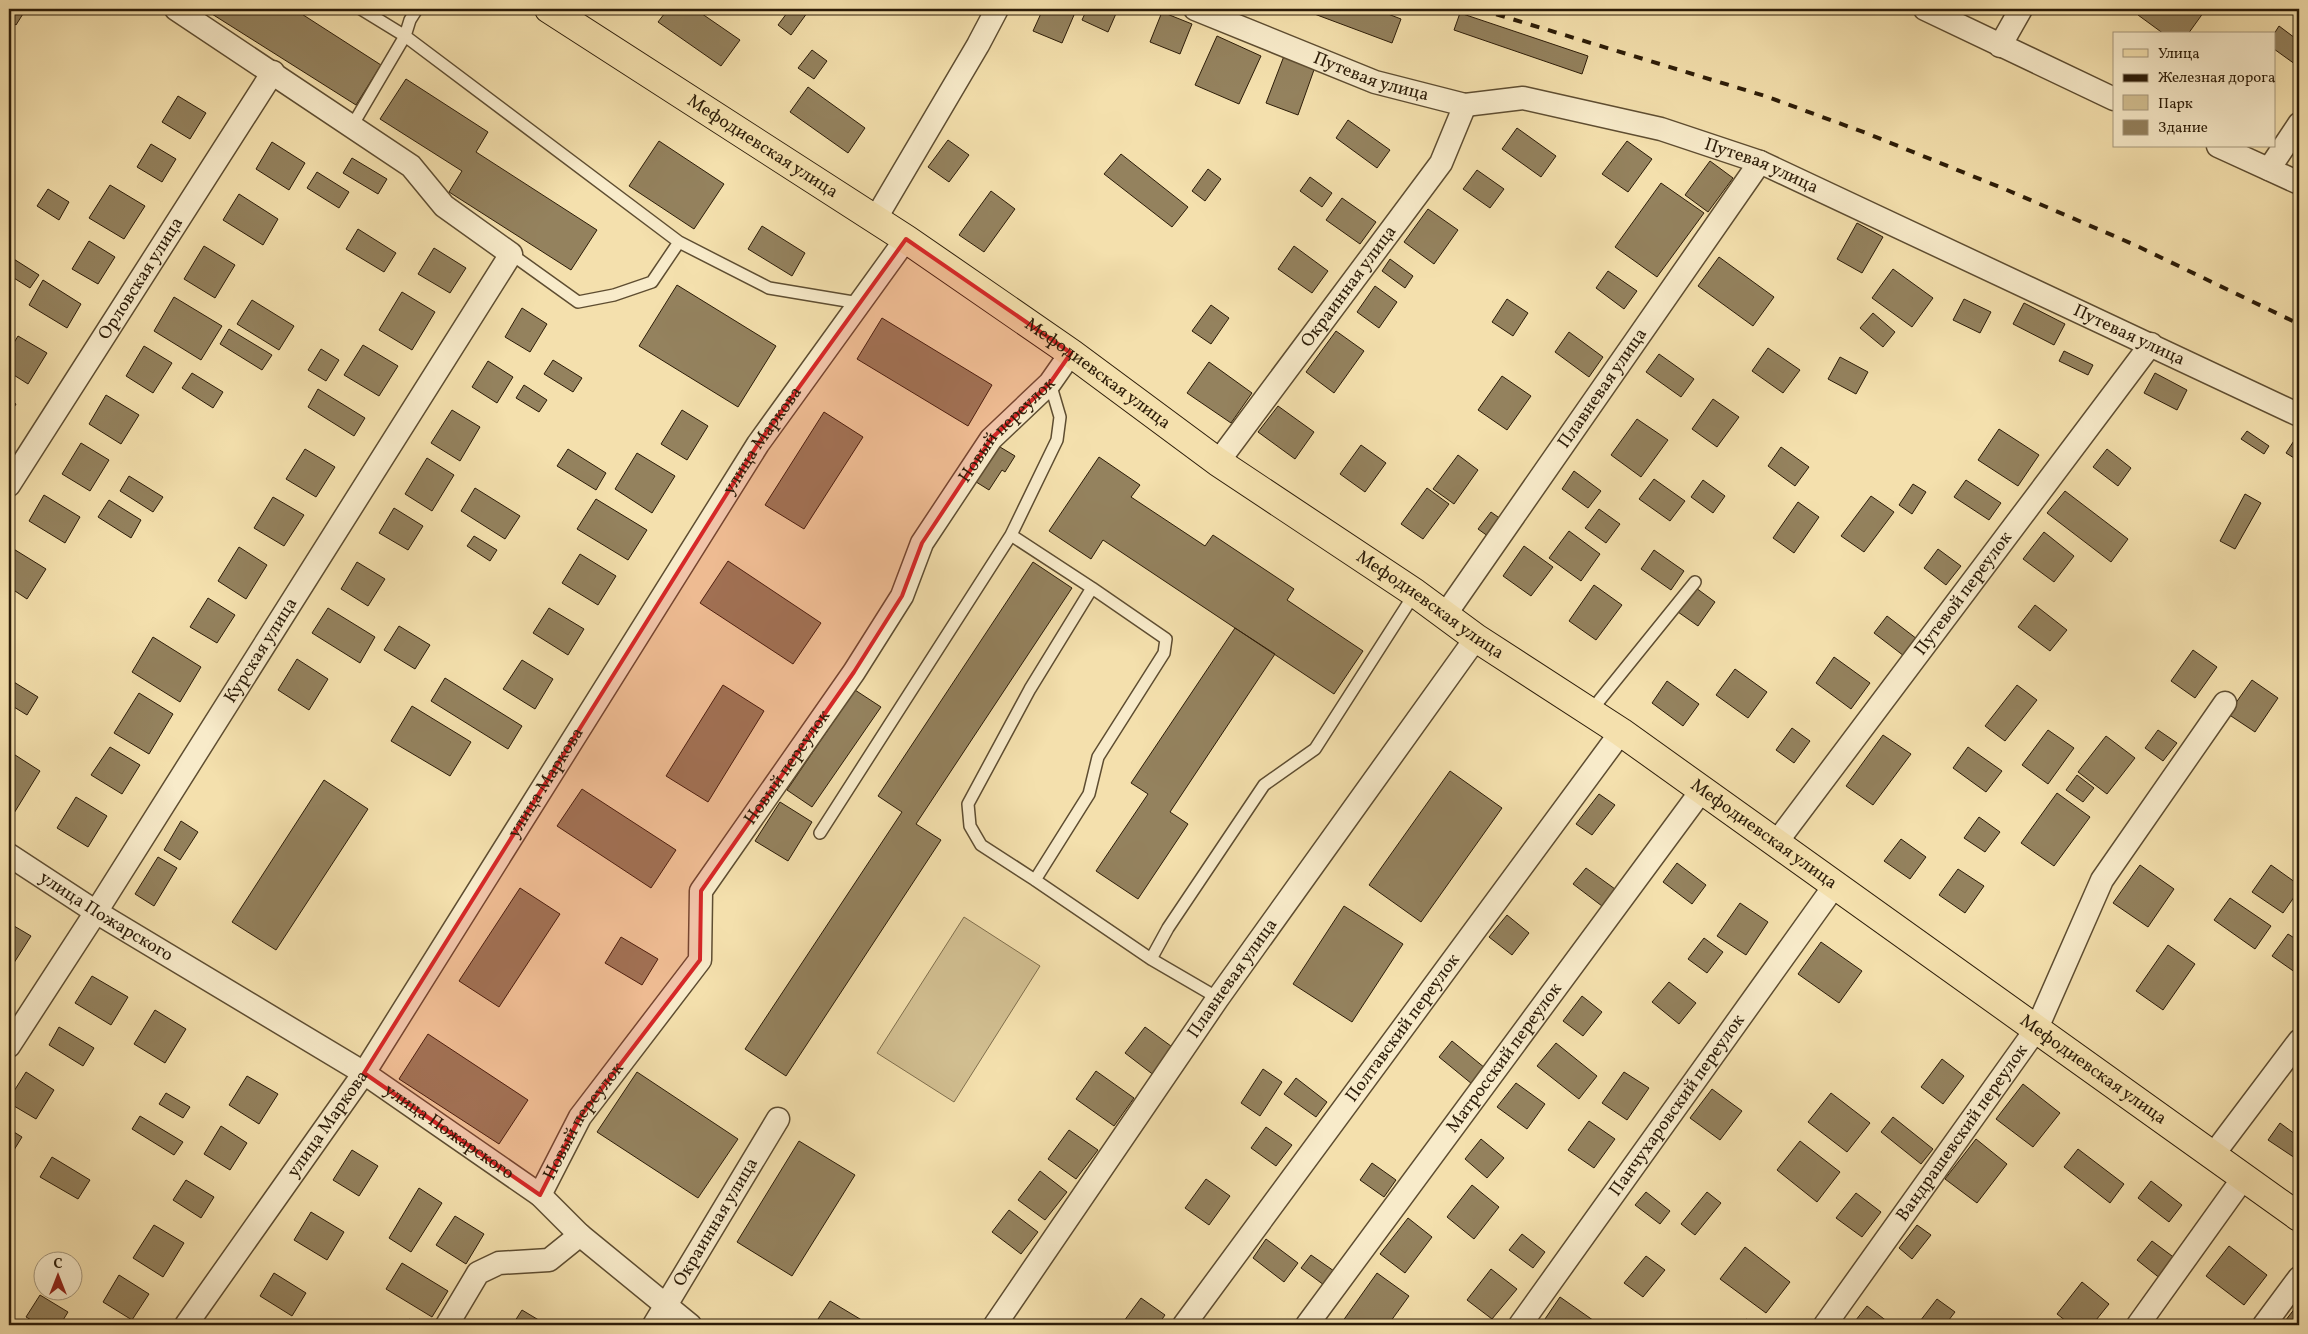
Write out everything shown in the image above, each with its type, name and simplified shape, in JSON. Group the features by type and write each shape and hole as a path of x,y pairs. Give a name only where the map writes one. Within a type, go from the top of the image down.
{"main road":[{"name":"Мефодиевская улица","path":"549,9 906,238 1071,353 1218,462 1415,593 1476,638 1621,732 2299,1217"}],"street":[{"path":"176,9 273,72 411,166 444,206 512,254"},
{"path":"876,218 978,45 997,9"},
{"name":"Путевая улица","path":"1195,9 1376,82 1465,105 1523,98 1661,129 1760,162 2299,415"},
{"path":"1925,9 2113,99"},
{"path":"2000,46 2021,9"},
{"name":"Орловская улица","path":"9,485 273,72"},
{"name":"Окраинная улица","path":"1218,462 1441,163 1465,105"},
{"path":"2269,169 2299,124"},
{"path":"2222,148 2299,183"},
{"name":"Плавневая улица","path":"1445,615 1760,162"},
{"name":"улица Маркова","path":"186,1325 364,1073 758,444 906,238"},
{"name":"Курская улица","path":"9,1046 96,912 512,254"},
{"name":"Путевой переулок","path":"1776,843 2151,344"},
{"name":"Новый переулок","path":"540,1195 580,1117 700,960 701,891 854,672 902,596 922,543 991,439 1050,383 1071,353"},
{"name":"Плавневая улица","path":"995,1325 1218,998 1476,638"},
{"name":"Вандрашевский переулок","path":"1825,1325 2037,1028 2102,880 2225,703"},
{"name":"Полтавский переулок","path":"1184,1325 1621,732"},
{"name":"Матросский переулок","path":"1307,1325 1702,790"},
{"name":"улица Пожарского","path":"9,855 96,912 364,1073 540,1195 580,1235 690,1325"},
{"name":"Панчухаровский переулок","path":"1520,1325 1835,885"},
{"path":"2213,1155 2299,1041"},
{"name":"Окраинная улица","path":"654,1325 778,1119"},
{"path":"2138,1325 2244,1177"},
{"path":"447,1325 478,1273 499,1264 549,1260 580,1235"},
{"path":"2264,1325 2299,1278"}],"lane":[{"path":"361,9 404,36 679,242 769,288 858,303"},
{"path":"352,126 404,36 410,20 417,9"},
{"path":"512,254 578,302 614,296 652,282 679,242"},
{"path":"820,833 1011,535 1057,440 1060,417 1050,383"},
{"path":"1011,535 1166,639 1164,653 1098,757 1089,794 1035,880"},
{"path":"1590,712 1695,582"},
{"path":"1092,588 1030,688 968,804 970,826 980,845 1035,880 1151,960 1218,998"},
{"path":"1151,960 1168,928 1264,785 1315,749 1415,593"}],"highlighted area":[{"path":"906,239 1071,353 1050,383 991,439 922,543 902,596 854,672 701,891 700,960 580,1117 540,1195 364,1073 758,444"}],"green space":[{"path":"964,917 1040,966 954,1102 877,1053"}],"building":[{"path":"9,9 26,9 16,25 9,20"},
{"path":"204,9 294,9 381,65 356,105"},
{"path":"668,9 695,9 740,40 721,66 658,22"},
{"path":"790,9 810,9 791,35 778,25"},
{"path":"966,9 978,9 976,13"},
{"path":"1043,9 1059,9 1074,15 1062,43 1033,31"},
{"path":"1087,9 1118,9 1108,32 1082,20"},
{"path":"1301,9 1375,9 1401,19 1392,43"},
{"path":"2142,9 2206,9 2189,32 2161,32 2138,15"},
{"path":"1162,12 1192,24 1180,54 1150,42"},
{"path":"1460,13 1588,56 1582,74 1454,30"},
{"path":"2279,26 2299,41 2299,67 2276,50 2275,32"},
{"path":"1217,36 1261,56 1239,104 1195,85"},
{"path":"812,50 827,61 814,79 798,68"},
{"path":"1284,56 1315,67 1298,115 1266,103"},
{"path":"406,79 488,132 476,152 597,230 571,270 449,192 462,171 380,119"},
{"path":"808,87 865,128 848,153 790,112"},
{"path":"178,96 206,113 190,139 162,122"},
{"path":"1348,120 1390,150 1377,168 1336,138"},
{"path":"1517,128 1556,156 1541,177 1502,149"},
{"path":"948,140 969,155 949,182 928,167"},
{"path":"659,141 724,184 694,229 629,186"},
{"path":"1627,141 1652,159 1628,192 1602,174"},
{"path":"272,142 305,163 289,190 256,169"},
{"path":"151,144 176,159 162,182 137,167"},
{"path":"1121,154 1188,207 1172,227 1104,174"},
{"path":"352,158 387,179 378,194 343,173"},
{"path":"1710,161 1733,178 1708,212 1685,195"},
{"path":"1208,169 1221,179 1205,201 1192,191"},
{"path":"1477,170 1504,189 1490,208 1463,189"},
{"path":"317,172 349,192 339,208 307,188"},
{"path":"1310,177 1332,193 1322,207 1300,191"},
{"path":"1661,183 1704,213 1657,277 1615,247"},
{"path":"110,185 145,206 124,239 89,218"},
{"path":"48,189 69,202 59,220 37,206"},
{"path":"991,191 1015,209 984,252 959,235"},
{"path":"239,194 278,219 263,245 223,220"},
{"path":"1342,198 1376,222 1360,244 1326,220"},
{"path":"1428,209 1458,230 1434,264 1404,242"},
{"path":"1857,223 1883,237 1862,273 1837,259"},
{"path":"762,226 805,253 792,276 748,249"},
{"path":"358,229 396,253 384,272 346,249"},
{"path":"89,241 115,257 98,284 72,269"},
{"path":"204,246 235,265 215,298 184,279"},
{"path":"1294,246 1328,271 1312,293 1278,269"},
{"path":"434,248 466,268 450,293 418,274"},
{"path":"9,256 39,275 30,288 9,275"},
{"path":"1719,257 1774,297 1753,326 1698,286"},
{"path":"1390,259 1413,276 1405,288 1382,271"},
{"path":"1893,269 1933,298 1912,327 1872,298"},
{"path":"1608,271 1637,291 1624,309 1596,288"},
{"path":"43,280 81,304 67,328 29,305"},
{"path":"677,285 776,346 738,407 639,346"},
{"path":"1375,286 1397,302 1379,328 1357,312"},
{"path":"402,292 435,312 412,350 379,330"},
{"path":"174,297 222,326 201,360 154,331"},
{"path":"1507,299 1528,313 1513,336 1492,322"},
{"path":"1964,299 1991,312 1980,333 1953,320"},
{"path":"252,300 294,326 279,350 237,324"},
{"path":"2024,303 2065,324 2054,345 2013,324"},
{"path":"1211,305 1229,318 1211,344 1192,331"},
{"path":"522,308 547,324 530,352 505,337"},
{"path":"1873,313 1895,332 1883,347 1860,328"},
{"path":"882,318 992,385 968,426 857,359"},
{"path":"229,329 272,355 262,370 220,344"},
{"path":"1336,331 1364,351 1334,393 1306,372"},
{"path":"1569,332 1603,357 1589,377 1555,352"},
{"path":"18,336 47,353 28,384 9,372 9,351"},
{"path":"363,345 398,366 379,396 344,375"},
{"path":"144,346 172,363 153,393 126,376"},
{"path":"1768,348 1800,370 1783,393 1752,371"},
{"path":"321,349 339,360 326,381 308,370"},
{"path":"2064,351 2093,365 2088,375 2059,361"},
{"path":"1659,354 1694,379 1681,397 1646,372"},
{"path":"1840,357 1868,372 1856,394 1828,379"},
{"path":"553,360 582,378 573,392 544,374"},
{"path":"488,361 513,377 497,403 472,387"},
{"path":"1209,362 1252,393 1231,423 1187,393"},
{"path":"192,373 223,392 213,408 182,388"},
{"path":"2155,373 2187,390 2177,410 2144,393"},
{"path":"1502,376 1531,396 1507,430 1478,410"},
{"path":"524,385 547,400 539,412 516,398"},
{"path":"318,389 365,418 354,436 308,407"},
{"path":"106,395 139,415 121,444 89,424"},
{"path":"1713,399 1739,417 1717,447 1692,429"},
{"path":"9,400 16,404 9,416"},
{"path":"1278,406 1314,432 1295,459 1258,432"},
{"path":"452,410 480,427 460,461 431,443"},
{"path":"682,410 708,426 687,460 661,444"},
{"path":"824,412 863,437 804,529 765,505"},
{"path":"1637,419 1668,440 1641,477 1611,455"},
{"path":"1999,429 2039,455 2018,486 1978,460"},
{"path":"2247,431 2269,446 2264,454 2241,439"},
{"path":"2299,433 2299,461 2286,453"},
{"path":"81,443 109,460 90,491 62,474"},
{"path":"995,444 1015,456 1005,472 1002,470 989,490 973,480"},
{"path":"1361,445 1386,463 1365,492 1340,474"},
{"path":"1781,447 1809,467 1795,486 1768,466"},
{"path":"305,449 335,467 316,497 286,479"},
{"path":"568,449 606,473 596,490 557,466"},
{"path":"2107,449 2131,468 2118,486 2093,467"},
{"path":"637,453 675,476 652,513 615,489"},
{"path":"1458,455 1478,470 1454,504 1433,489"},
{"path":"1099,457 1140,485 1131,497 1205,546 1213,535 1294,589 1287,600 1363,651 1334,694 1103,540 1091,559 1049,531"},
{"path":"427,458 454,475 432,511 405,494"},
{"path":"1574,471 1601,491 1588,508 1562,489"},
{"path":"129,476 163,497 153,512 120,491"},
{"path":"1654,479 1685,501 1670,521 1639,499"},
{"path":"1703,480 1725,496 1713,513 1691,497"},
{"path":"1966,480 2001,503 1989,520 1954,497"},
{"path":"1913,484 1926,492 1912,514 1899,505"},
{"path":"475,488 520,516 505,539 461,511"},
{"path":"1427,488 1449,504 1423,539 1401,524"},
{"path":"2065,491 2128,539 2111,562 2047,513"},
{"path":"2245,494 2261,503 2235,549 2220,541"},
{"path":"44,495 80,517 65,543 29,521"},
{"path":"1871,496 1894,512 1864,552 1841,536"},
{"path":"273,497 304,515 284,546 254,528"},
{"path":"596,499 647,530 628,560 577,529"},
{"path":"109,500 141,520 131,538 98,517"},
{"path":"1798,502 1819,517 1794,553 1773,538"},
{"path":"394,508 423,526 408,550 379,533"},
{"path":"1599,509 1620,524 1606,543 1585,528"},
{"path":"1491,512 1505,522 1492,539 1478,529"},
{"path":"1569,531 1600,554 1581,581 1549,558"},
{"path":"2044,532 2074,556 2054,582 2023,559"},
{"path":"474,536 497,550 490,561 467,546"},
{"path":"1524,546 1553,567 1531,596 1503,576"},
{"path":"239,547 267,565 246,599 218,581"},
{"path":"12,548 46,569 27,599 9,587 9,553"},
{"path":"1938,549 1961,566 1946,585 1924,568"},
{"path":"1654,550 1684,571 1671,590 1641,569"},
{"path":"580,554 616,576 598,605 562,583"},
{"path":"728,561 821,623 793,664 700,603"},
{"path":"357,562 385,579 368,606 341,589"},
{"path":"1033,562 1072,588 916,824 941,840 786,1076 745,1049 902,812 878,796"},
{"path":"1594,585 1622,605 1596,640 1569,621"},
{"path":"1696,588 1715,602 1698,626 1678,612"},
{"path":"208,598 235,615 217,643 190,627"},
{"path":"2035,605 2067,630 2050,651 2018,627"},
{"path":"328,608 375,637 360,663 312,633"},
{"path":"549,608 584,629 568,655 533,633"},
{"path":"1887,616 1917,639 1904,656 1874,633"},
{"path":"399,626 430,645 415,669 384,650"},
{"path":"1235,628 1275,654 1170,812 1188,824 1138,899 1096,871 1148,794 1131,783"},
{"path":"153,637 201,667 180,702 132,672"},
{"path":"2193,650 2217,667 2195,698 2171,681"},
{"path":"1834,657 1870,683 1851,709 1816,683"},
{"path":"297,659 328,679 309,710 278,690"},
{"path":"522,660 553,679 535,709 503,689"},
{"path":"1735,669 1767,692 1748,718 1716,695"},
{"path":"445,678 522,726 508,749 431,701"},
{"path":"9,679 38,697 27,715 9,704"},
{"path":"2252,680 2278,698 2255,732 2228,714"},
{"path":"1667,681 1699,704 1683,726 1652,703"},
{"path":"723,685 764,711 708,802 666,776"},
{"path":"2017,685 2037,700 2005,741 1985,726"},
{"path":"855,690 881,707 812,807 787,790"},
{"path":"139,693 173,714 149,754 114,733"},
{"path":"412,706 471,742 450,776 391,741"},
{"path":"1792,728 1810,741 1794,763 1776,750"},
{"path":"2048,730 2074,748 2048,784 2022,765"},
{"path":"2158,730 2177,743 2163,761 2145,748"},
{"path":"1883,735 1911,754 1873,805 1846,786"},
{"path":"2106,736 2135,758 2107,794 2078,772"},
{"path":"110,747 140,765 122,794 91,775"},
{"path":"1968,747 2002,771 1986,792 1953,768"},
{"path":"12,753 40,771 11,818 9,817 9,759"},
{"path":"1450,771 1502,808 1421,922 1369,885"},
{"path":"2077,775 2094,788 2083,802 2066,790"},
{"path":"324,780 368,809 276,950 232,922"},
{"path":"582,789 676,850 651,888 557,826"},
{"path":"2057,793 2090,817 2054,866 2021,843"},
{"path":"1599,794 1615,805 1592,835 1576,824"},
{"path":"76,797 107,816 88,847 57,828"},
{"path":"780,802 812,822 788,861 755,841"},
{"path":"1979,817 2000,832 1985,852 1964,838"},
{"path":"181,821 198,832 180,860 164,850"},
{"path":"1901,839 1926,857 1910,879 1884,861"},
{"path":"158,857 177,868 154,906 135,894"},
{"path":"1677,863 1706,885 1692,904 1663,882"},
{"path":"2140,865 2174,889 2148,927 2113,903"},
{"path":"2271,865 2299,885 2299,890 2283,913 2252,892"},
{"path":"1586,868 1615,889 1602,906 1573,884"},
{"path":"1958,869 1984,886 1965,913 1939,895"},
{"path":"520,888 560,914 499,1007 459,981"},
{"path":"2230,898 2271,926 2255,949 2214,920"},
{"path":"1740,903 1768,922 1746,955 1717,936"},
{"path":"1344,906 1403,944 1352,1022 1293,984"},
{"path":"1507,915 1529,933 1512,955 1489,937"},
{"path":"9,923 31,936 12,966 9,964"},
{"path":"2288,934 2299,941 2299,975 2272,956"},
{"path":"621,937 658,959 642,985 605,963"},
{"path":"1704,938 1723,952 1707,973 1688,959"},
{"path":"1821,942 1862,971 1839,1003 1798,974"},
{"path":"2168,945 2195,964 2163,1010 2136,991"},
{"path":"92,976 128,997 111,1025 75,1003"},
{"path":"1669,982 1696,1003 1679,1024 1652,1002"},
{"path":"1582,996 1602,1012 1583,1036 1563,1021"},
{"path":"155,1010 186,1029 165,1063 134,1044"},
{"path":"59,1027 94,1048 83,1066 49,1045"},
{"path":"1145,1027 1175,1049 1155,1076 1125,1053"},
{"path":"428,1034 528,1100 499,1144 399,1079"},
{"path":"1452,1041 1485,1068 1472,1084 1439,1057"},
{"path":"1556,1043 1597,1076 1579,1099 1537,1066"},
{"path":"1942,1059 1964,1076 1943,1104 1921,1087"},
{"path":"1263,1069 1282,1082 1260,1116 1241,1103"},
{"path":"1096,1071 1134,1098 1114,1126 1076,1099"},
{"path":"26,1072 54,1090 36,1119 9,1103 9,1099"},
{"path":"637,1072 738,1139 698,1198 597,1132"},
{"path":"1624,1072 1649,1088 1627,1120 1602,1103"},
{"path":"247,1076 278,1094 259,1124 229,1105"},
{"path":"1296,1078 1327,1102 1316,1117 1284,1094"},
{"path":"1516,1083 1545,1104 1527,1129 1497,1107"},
{"path":"2023,1084 2060,1113 2033,1147 1996,1119"},
{"path":"1712,1089 1742,1111 1720,1140 1690,1118"},
{"path":"166,1093 190,1107 183,1118 159,1104"},
{"path":"1831,1093 1870,1123 1847,1152 1808,1122"},
{"path":"140,1116 183,1142 174,1155 132,1129"},
{"path":"1893,1117 1933,1149 1921,1164 1881,1132"},
{"path":"1589,1121 1615,1139 1594,1168 1568,1150"},
{"path":"2280,1123 2299,1137 2299,1152 2295,1158 2268,1140"},
{"path":"221,1126 247,1143 230,1170 204,1154"},
{"path":"1266,1127 1292,1145 1276,1166 1251,1148"},
{"path":"9,1129 22,1137 9,1158"},
{"path":"1069,1130 1098,1150 1076,1179 1048,1159"},
{"path":"1481,1139 1504,1158 1487,1178 1465,1159"},
{"path":"1976,1139 2007,1164 1977,1203 1945,1179"},
{"path":"799,1141 855,1175 792,1276 737,1242"},
{"path":"1800,1141 1840,1172 1817,1202 1777,1170"},
{"path":"2078,1149 2124,1184 2110,1203 2064,1167"},
{"path":"352,1150 378,1166 359,1196 333,1180"},
{"path":"52,1157 90,1180 78,1199 40,1177"},
{"path":"1372,1163 1396,1180 1384,1197 1360,1180"},
{"path":"1040,1171 1067,1192 1045,1220 1018,1200"},
{"path":"1206,1179 1230,1196 1209,1225 1185,1208"},
{"path":"186,1180 214,1197 201,1218 173,1200"},
{"path":"2151,1181 2182,1205 2169,1222 2138,1198"},
{"path":"1472,1185 1499,1207 1474,1239 1447,1217"},
{"path":"419,1188 442,1203 411,1252 389,1238"},
{"path":"1646,1192 1670,1211 1660,1224 1635,1205"},
{"path":"1707,1192 1721,1203 1695,1235 1681,1224"},
{"path":"1856,1193 1881,1212 1862,1237 1836,1218"},
{"path":"1009,1210 1038,1232 1021,1254 992,1232"},
{"path":"311,1212 344,1232 327,1260 294,1240"},
{"path":"455,1216 484,1234 466,1264 436,1245"},
{"path":"1408,1218 1432,1237 1405,1273 1380,1254"},
{"path":"154,1225 184,1243 163,1277 133,1258"},
{"path":"1917,1225 1931,1235 1912,1259 1899,1248"},
{"path":"1522,1234 1545,1252 1533,1268 1509,1250"},
{"path":"1266,1239 1298,1263 1284,1282 1253,1258"},
{"path":"2152,1241 2176,1259 2161,1279 2137,1260"},
{"path":"2229,1246 2267,1275 2244,1305 2206,1276"},
{"path":"1745,1247 1790,1282 1766,1313 1720,1279"},
{"path":"1311,1255 1334,1271 1324,1285 1301,1268"},
{"path":"1646,1256 1665,1270 1643,1297 1624,1283"},
{"path":"402,1263 448,1291 432,1317 386,1289"},
{"path":"1491,1269 1517,1289 1492,1319 1467,1300"},
{"path":"274,1273 306,1293 292,1316 260,1296"},
{"path":"1377,1273 1409,1296 1388,1325 1340,1325"},
{"path":"119,1275 149,1294 132,1320 103,1302"},
{"path":"2082,1282 2109,1304 2092,1325 2071,1325 2057,1314"},
{"path":"1560,1297 1597,1323 1596,1325 1554,1325 1545,1319"},
{"path":"1141,1298 1165,1315 1158,1325 1121,1325"},
{"path":"1937,1299 1955,1312 1945,1325 1917,1325"},
{"path":"830,1301 870,1325 814,1325"},
{"path":"36,1302 52,1302 68,1312 60,1325 40,1325 26,1317"},
{"path":"2299,1303 2299,1325 2282,1325"},
{"path":"1867,1306 1892,1325 1852,1325"},
{"path":"522,1310 547,1325 513,1324"},
{"path":"409,1319 418,1325 405,1325"},
{"path":"1746,1319 1755,1325 1741,1325"}],"railway":[{"path":"1479,9 1765,96 1866,133 2007,190 2135,245 2299,324"}]}
